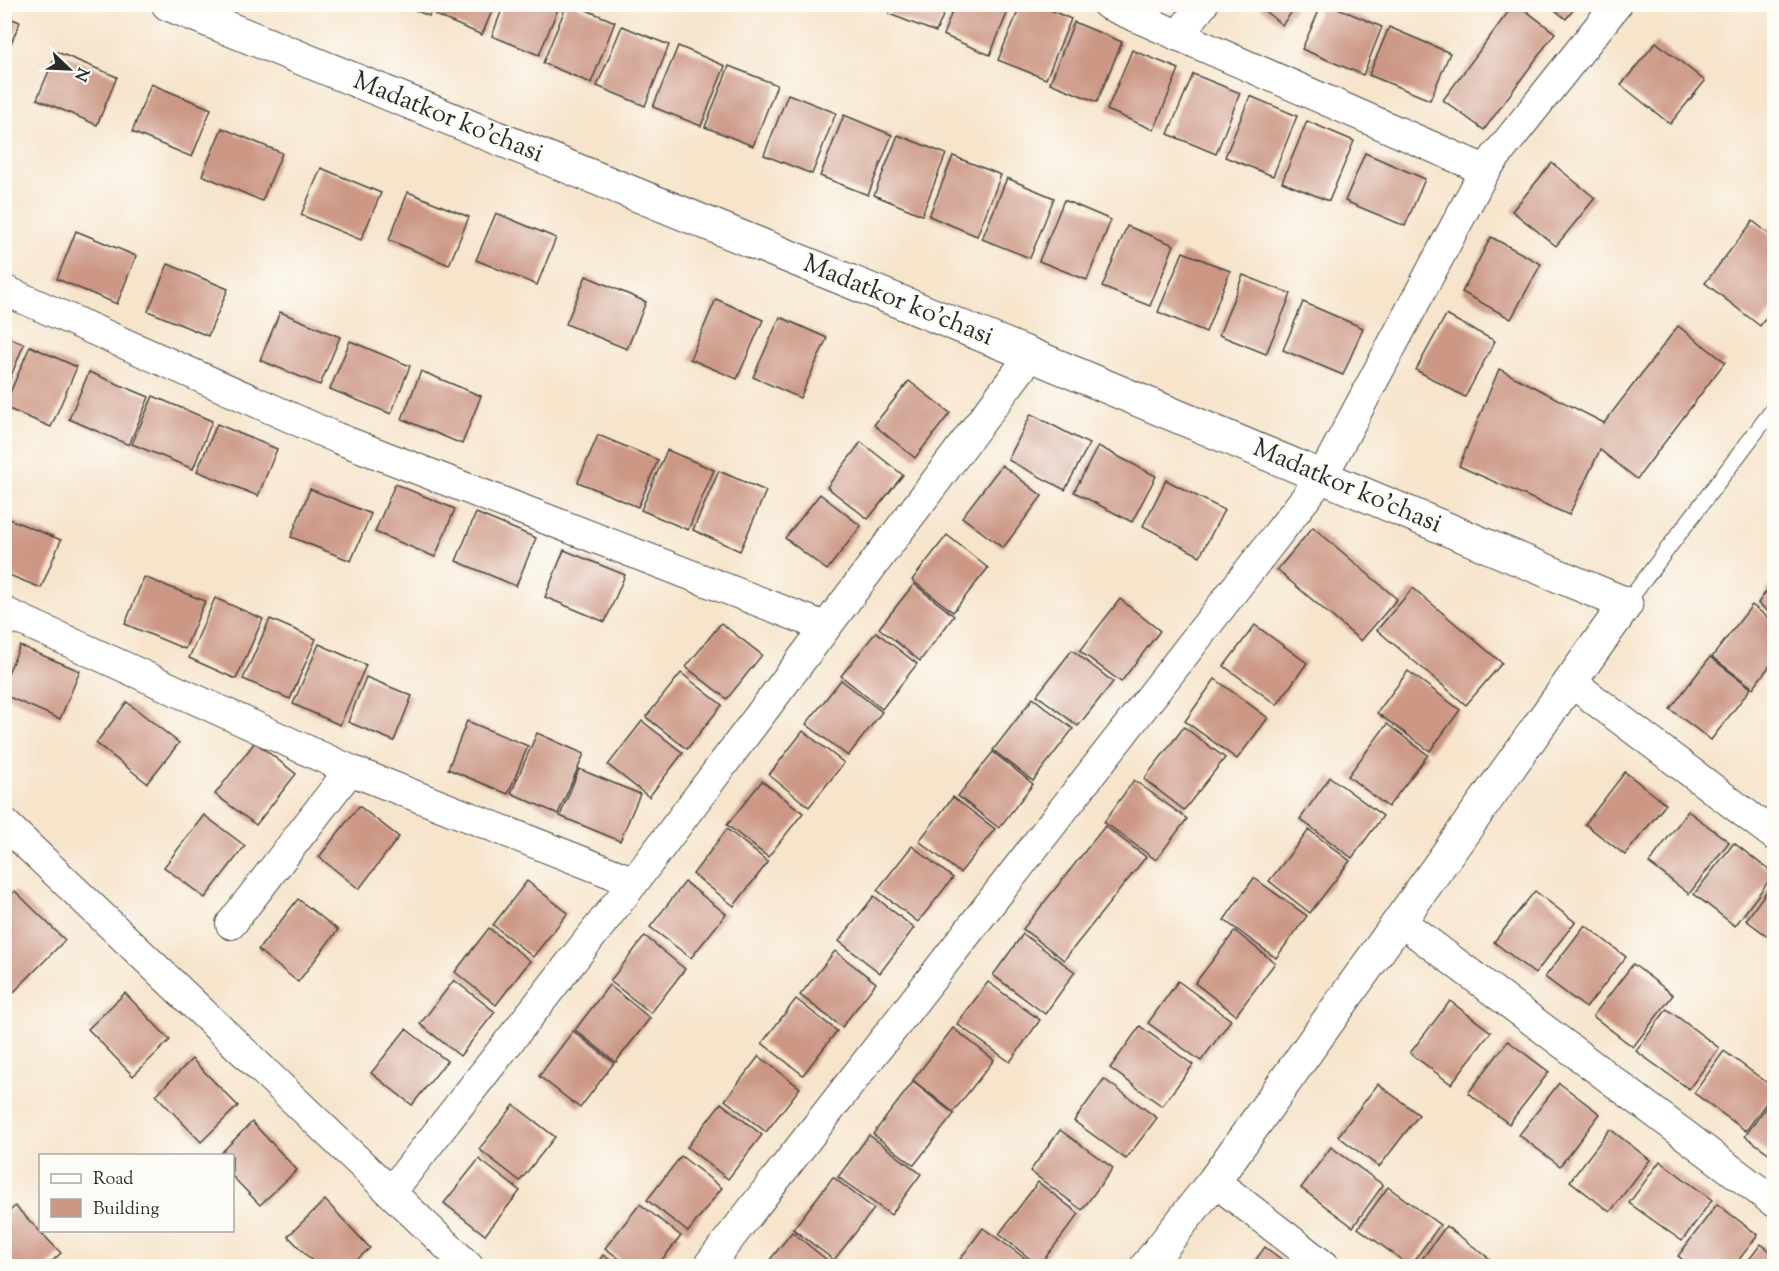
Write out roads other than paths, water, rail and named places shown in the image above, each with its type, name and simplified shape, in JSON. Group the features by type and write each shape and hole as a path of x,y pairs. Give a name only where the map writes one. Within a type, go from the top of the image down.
{"street":[{"name":"Madatkor ko'chasi","path":"168,4 1031,355 1626,604"},
{"path":"1107,4 1485,170"},
{"path":"1178,36 1203,4"},
{"path":"708,1266 1322,477 1485,170 1617,4"},
{"path":"4,290 337,438 825,627"},
{"path":"391,1192 634,882 1031,355"},
{"path":"1147,1266 1214,1181 1626,604"},
{"path":"4,612 350,770 634,882"},
{"path":"1571,682 1774,835"},
{"path":"231,924 350,770"},
{"path":"10,839 468,1266"},
{"path":"1400,921 1774,1202"},
{"path":"1214,1181 1324,1266"}],"lane":[{"path":"1626,604 1774,408"}]}
